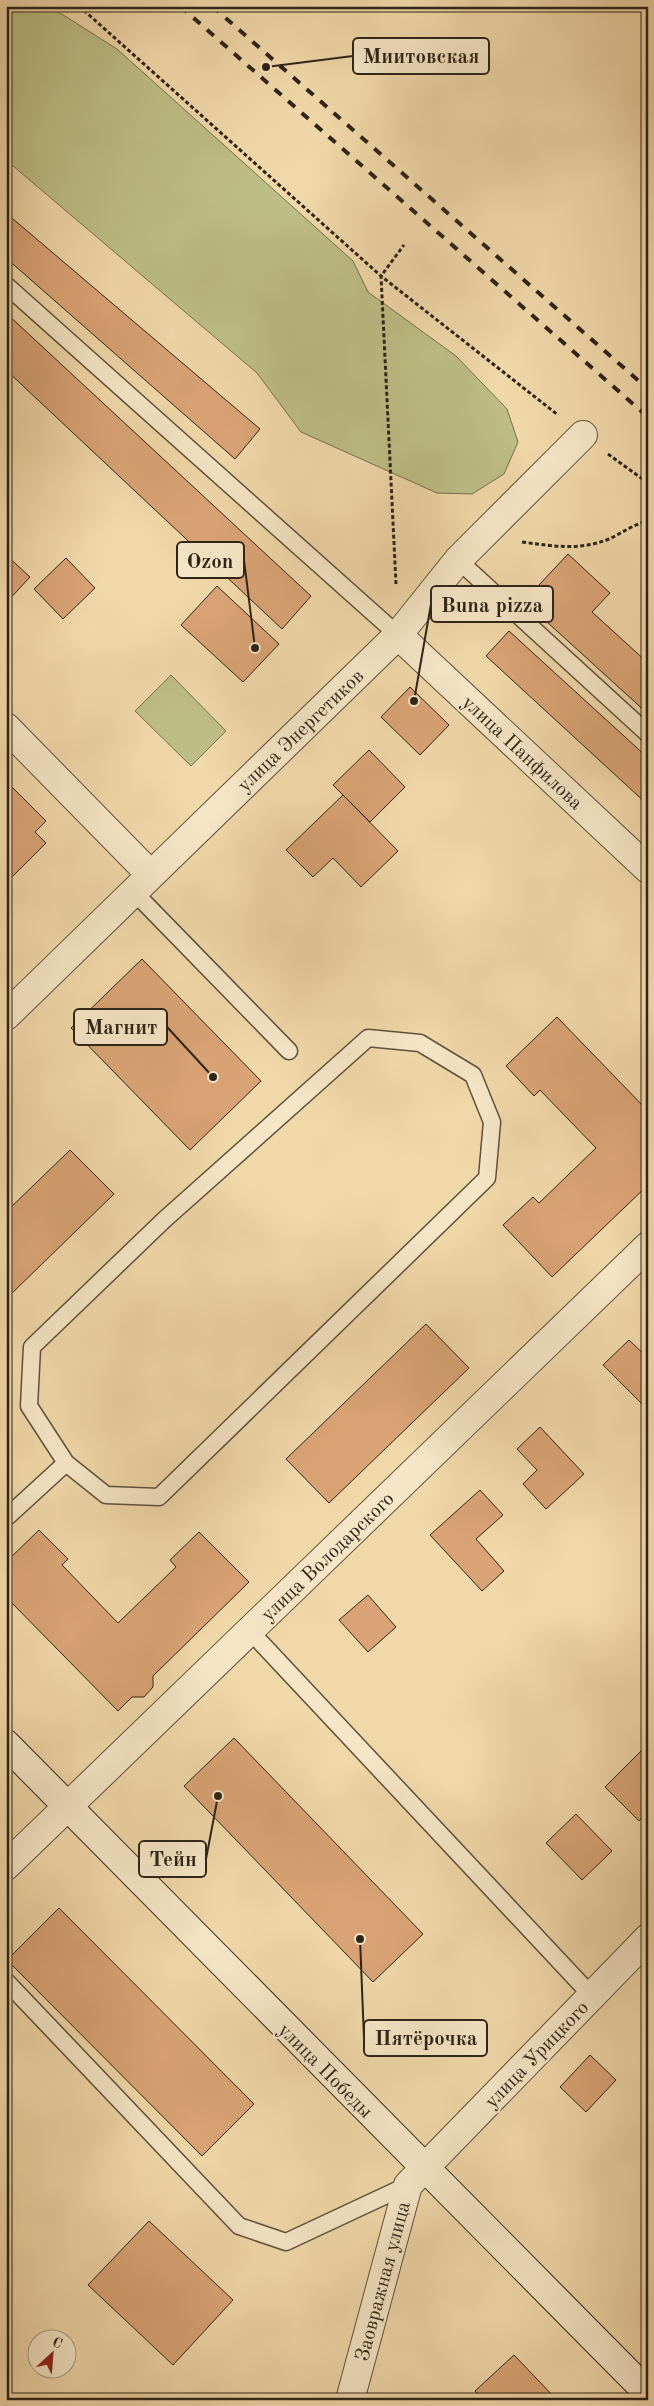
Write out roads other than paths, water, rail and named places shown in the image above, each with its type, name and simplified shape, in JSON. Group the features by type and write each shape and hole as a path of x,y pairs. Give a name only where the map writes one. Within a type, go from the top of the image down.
{"street":[{"name":"улица Энергетиков","path":"6,1016 398,635 458,560 583,435"},
{"name":"улица Панфилова","path":"398,635 648,869"},
{"path":"6,727 142,883"},
{"name":"улица Володарского","path":"6,1866 648,1246"},
{"name":"улица Победы","path":"6,1744 416,2177 648,2393"},
{"name":"улица Урицкого","path":"416,2177 648,1938"},
{"name":"Заовражная улица","path":"350,2400 416,2177"}],"lane":[{"path":"6,284 398,635"},
{"path":"458,560 648,734"},
{"path":"142,883 289,1051"},
{"path":"368,1038 420,1043 473,1074 492,1122 487,1178 159,1498 106,1495 66,1463 28,1406 32,1348 164,1220 368,1038"},
{"path":"6,1518 66,1463"},
{"path":"250,1631 592,1996"},
{"path":"6,1981 239,2226 286,2242 416,2177"}],"railway":[{"path":"180,6 648,417"},
{"path":"212,6 648,389"}],"place":[{"name":"Миитовская","path":"266,67"},
{"name":"Ozon","path":"255,648"},
{"name":"Buna pizza","path":"414,701"},
{"name":"Магнит","path":"213,1077"},
{"name":"Тейн","path":"218,1796"},
{"name":"Пятёрочка","path":"360,1939"}]}
